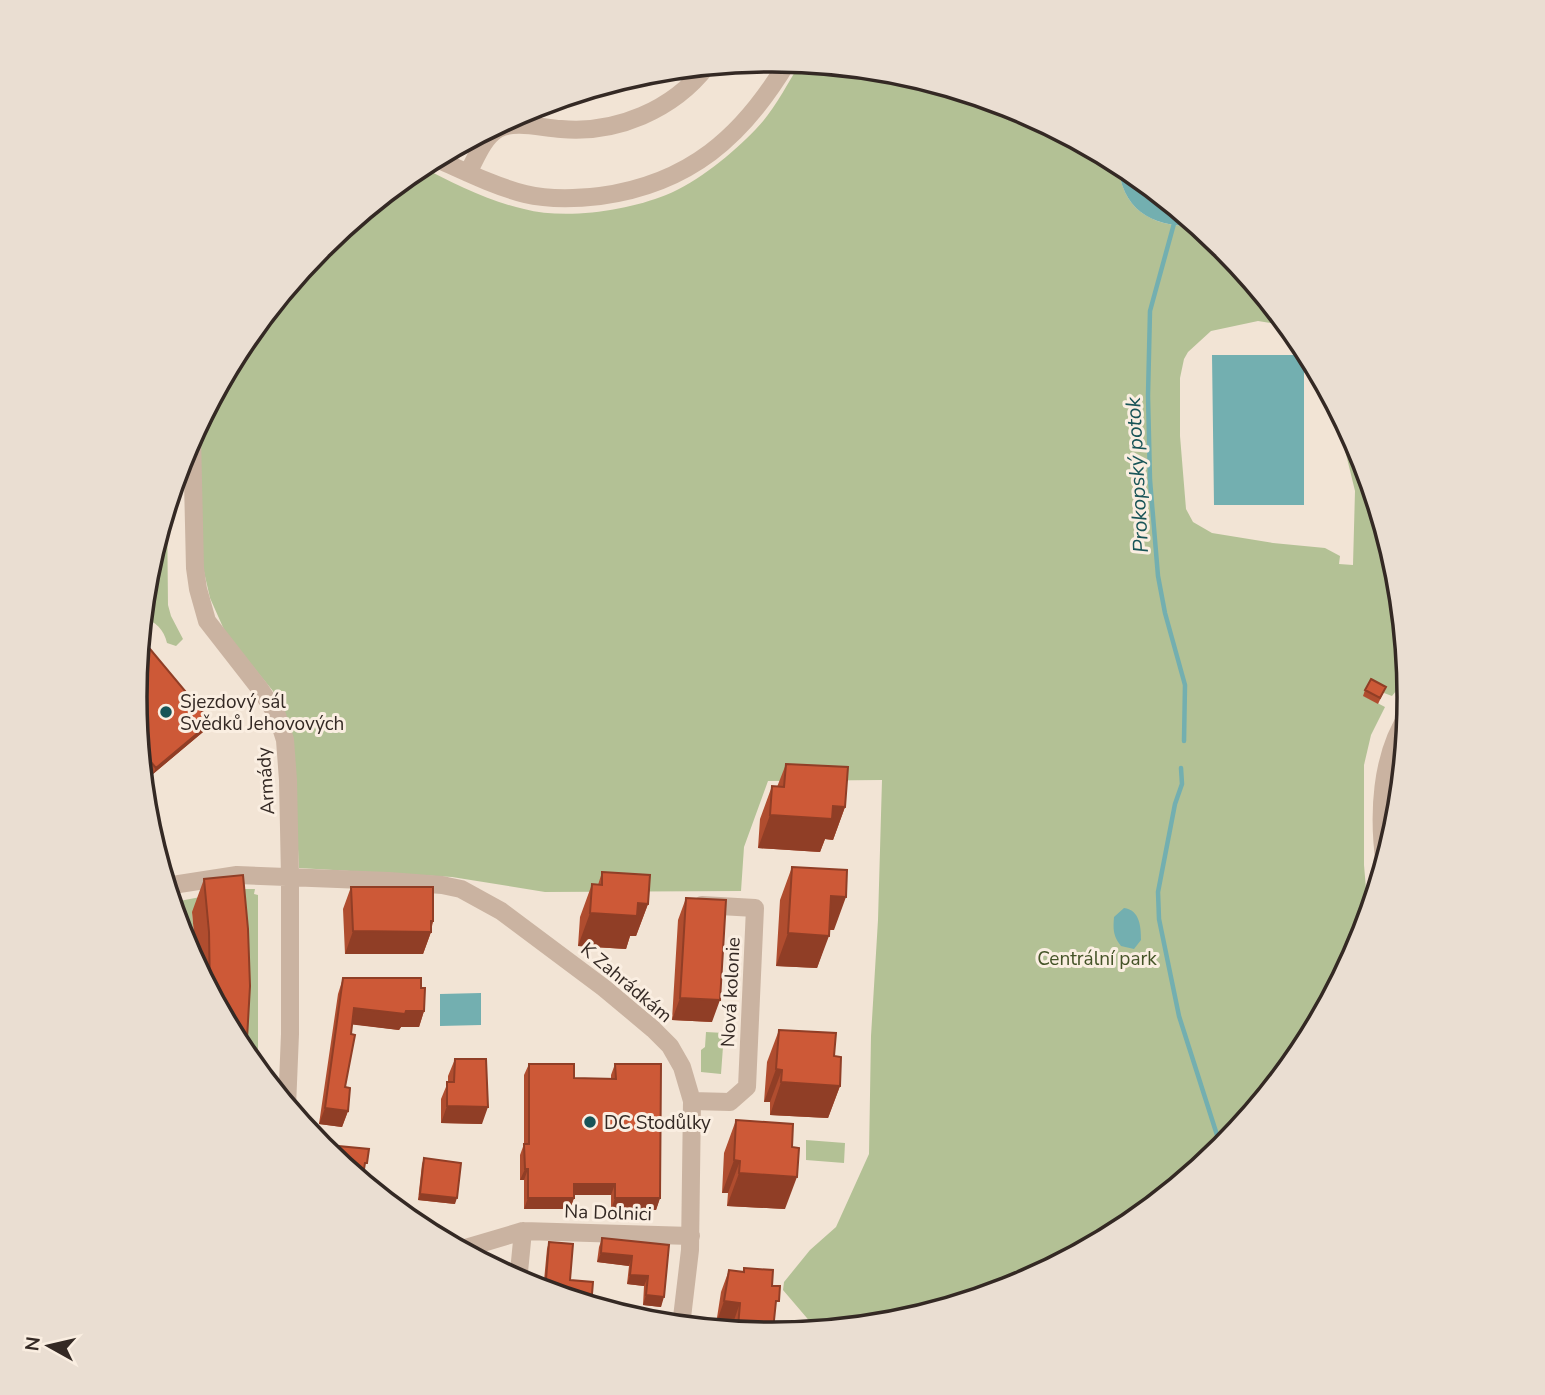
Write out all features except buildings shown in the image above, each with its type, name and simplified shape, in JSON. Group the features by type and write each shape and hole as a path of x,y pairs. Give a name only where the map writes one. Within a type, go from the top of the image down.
{"street":[{"path":"447,164 505,188 546,198 588,197 642,188 688,168 714,151 752,115 781,72"},
{"path":"519,125 580,131 626,122 662,106 697,76"},
{"path":"468,173 486,141"},
{"name":"Armády","path":"185,483 198,589 207,621 260,689 276,715 285,740 290,877 288,1092"},
{"path":"1384,829 1386,766 1397,736"},
{"name":"K Zahrádkám","path":"176,885 237,875 461,888 491,905 604,988 653,1029 670,1046 682,1067 692,1101 691,1236 682,1316"},
{"name":"Nová kolonie","path":"684,904 755,908 747,1087 730,1102 692,1101"},
{"path":"520,1270 523,1231"},
{"name":"Na Dolnici","path":"473,1246 523,1231 691,1236"}],"green space":[{"name":"Centrální park","path":"795,73 854,77 934,93 1012,119 1049,136 1120,177 1125,193 1142,213 1154,220 1185,227 1243,285 1274,324 1258,321 1211,331 1184,359 1180,378 1180,436 1186,509 1193,522 1212,533 1325,548 1340,556 1339,564 1353,565 1355,491 1345,445 1377,536 1393,616 1397,657 1398,689 1392,696 1384,693 1364,696 1385,707 1371,735 1364,765 1365,899 1334,974 1314,1010 1293,1045 1243,1110 1185,1168 1153,1194 1120,1218 1049,1259 1012,1276 934,1302 854,1318 813,1322 783,1290 784,1282 810,1250 836,1227 869,1154 871,1036 882,780 768,781 744,847 741,891 545,892 452,877 299,868 292,734 273,691 226,634 210,598 199,550 200,445 211,421 252,350 302,285 360,227 392,201 433,172 511,206 540,212 576,214 650,201 702,175 747,138 774,106"},
{"path":"167,539 168,605 183,639 176,646 167,643 164,634 151,622 152,616"},
{"path":"255,889 254,894 258,895 258,1053 220,990 192,912 194,938 181,901"},
{"path":"706,1032 724,1033 721,1074 701,1072 701,1050 705,1047"},
{"path":"806,1140 845,1143 844,1163 806,1160"}],"water":[{"path":"1120,177 1184,226 1154,220 1143,214 1133,205"},
{"path":"1212,355 1296,355 1304,368 1304,505 1214,505"},
{"path":"1124,908 1133,912 1140,925 1141,940 1134,949 1121,946 1114,932 1114,917"},
{"path":"481,993 481,1025 440,1026 440,994"}],"waterway":[{"name":"Prokopský potok","path":"1175,220 1150,311 1148,396 1150,480 1158,576 1165,613 1185,685 1184,741"},
{"name":"Prokopský potok","path":"1181,768 1182,784 1175,804 1158,892 1159,919 1179,1016 1217,1137"}],"place":[{"name":"Sjezdový sál Svědků Jehovových","path":"166,712"},
{"name":"DC Stodůlky","path":"590,1122"}]}
